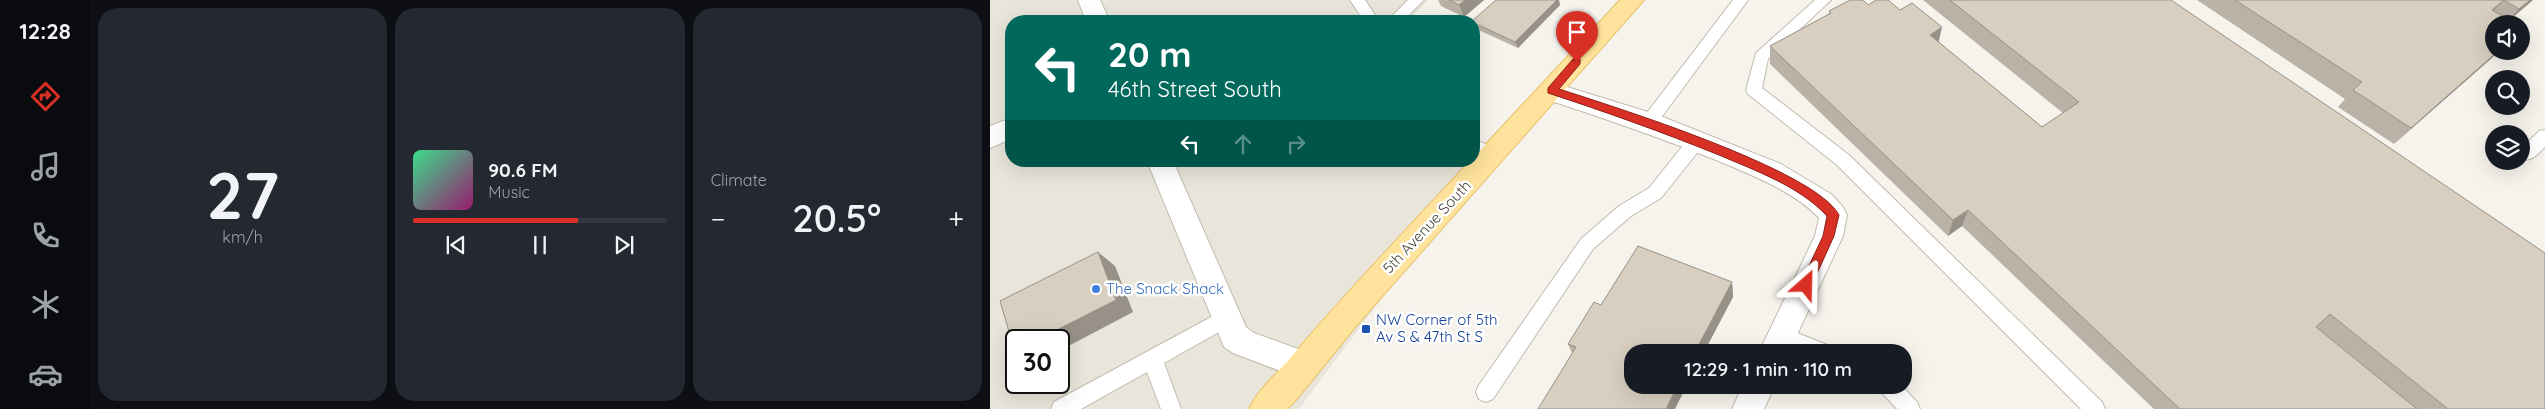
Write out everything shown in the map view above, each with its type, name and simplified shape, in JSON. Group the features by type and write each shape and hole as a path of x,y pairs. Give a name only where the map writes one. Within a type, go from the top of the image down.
{"main road":[{"name":"5th Avenue South","path":"1484,150 1551,91 1633,0"},
{"name":"5th Avenue South","path":"1282,393 1470,167"}],"street":[{"path":"1089,0 1095,15"},
{"path":"1551,91 1649,122 1695,143 1772,172 1821,202 1833,215 1829,236 1778,344"},
{"path":"990,138 1005,131"},
{"path":"1163,167 1235,337 1244,343 1282,393"},
{"path":"1748,409 1756,394"}],"lane":[{"path":"1357,0 1368,15"},
{"path":"1401,15 1417,0"},
{"path":"1649,122 1741,0"},
{"path":"1824,0 1761,57 1754,90 1843,160 2095,409"},
{"path":"2530,151 2545,136"},
{"path":"1486,392 1587,244 1625,211 1655,193 1695,143"},
{"path":"1061,409 1226,318"},
{"path":"1152,358 1169,408"},
{"path":"1896,394 1910,409"}],"shaded area":[{"path":"990,0 1429,0 1413,15 1005,15 1005,167 1463,167 1471,179 1299,409 990,409"}],"building":[{"path":"1449,0 1465,0 1459,5"},
{"path":"1496,0 1557,0 1515,42 1480,26 1479,15"},
{"path":"1850,0 1863,0 1868,5 1876,0 1888,0 1900,10 1912,3 1942,27 1930,35 2042,127 2079,102 1950,0 2171,0 2545,253 2545,409 2448,409 2330,314 2316,327 2417,409 2180,409 1968,210 1953,220 1770,46 1831,13 1829,11"},
{"path":"2235,0 2504,0 2492,10 2500,15 2485,15 2485,60 2488,60 2411,128 2353,90 2362,82"},
{"path":"2504,0 2530,0 2519,9"},
{"path":"1638,246 1732,282 1699,344 1624,344 1624,394 1674,394 1666,409 1538,409 1576,347 1568,344 1594,302 1601,305"},
{"path":"1098,252 1116,300 1059,329 1008,329 1000,301"}],"place":[{"name":"The Snack Shack","path":"1096,289"},
{"name":"NW Corner of 5th Av S & 47th St S","path":"1366,329"}],"route":[{"path":"1577,62 1551,91 1649,122 1695,143 1772,172 1821,202 1833,215 1829,236 1806,285"}]}
